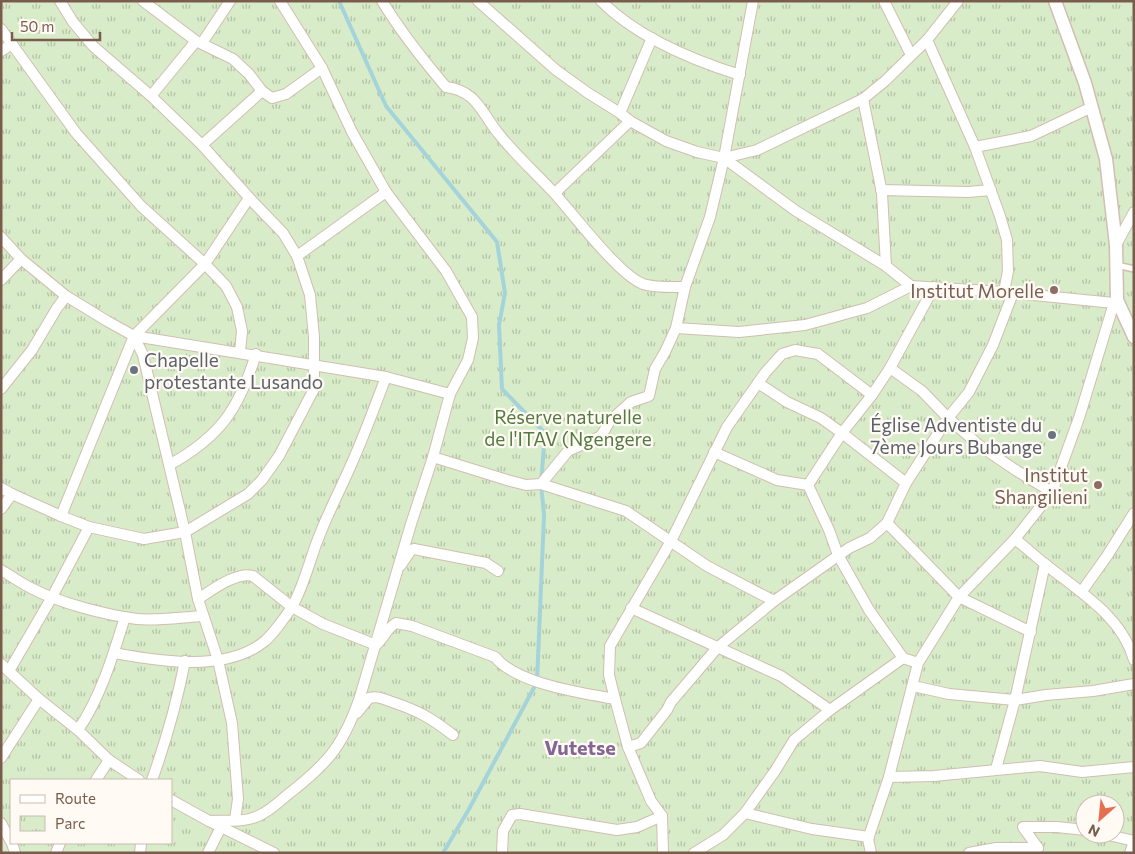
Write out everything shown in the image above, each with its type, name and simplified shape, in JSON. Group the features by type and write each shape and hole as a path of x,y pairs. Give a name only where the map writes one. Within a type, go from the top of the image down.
{"street":[{"path":"1,488 89,527 144,539 185,532 248,494 262,480 279,456 314,389 314,337 310,295 297,256 283,233 202,145 151,96 93,46 73,22 60,1"},
{"path":"143,1 199,42 234,60 249,74 262,91 272,98 286,94 322,68"},
{"path":"151,96 199,42 230,1"},
{"path":"209,821 248,820 259,816 307,780 328,760 340,743 352,720 376,645 397,569 433,457 450,394 468,360 473,338 472,317 446,271 386,192 352,132 322,68 280,1"},
{"path":"382,1 421,58 446,87 456,88 468,94 480,106 497,133 525,165 632,277 642,283 657,287 685,287"},
{"path":"478,1 556,70 588,93 666,141 697,152 724,158 796,210 886,266 911,286"},
{"path":"601,1 628,23 652,38 706,64 740,75"},
{"path":"541,484 568,451 601,436 610,421 631,402 649,396 654,369 665,352 676,328 685,287 710,217 724,158 753,1"},
{"path":"884,1 911,55"},
{"path":"724,158 757,150 863,99 927,40 958,1"},
{"path":"872,853 868,842 869,837 889,777 918,663 959,597 1015,538 1052,492 1079,418 1115,302 1116,246 1106,160 1085,83 1055,1"},
{"path":"1,29 76,134 141,206 205,264 226,286 237,307 242,331 240,352"},
{"path":"620,113 652,38"},
{"path":"628,747 641,743 671,702 717,648 774,601 838,555 870,538 887,523 906,483 948,418 973,384 993,345 1008,292 1007,240 975,146 927,40"},
{"path":"1,51 12,44"},
{"path":"202,145 262,91"},
{"path":"863,99 881,190 886,266"},
{"path":"975,146 1031,136 1092,107"},
{"path":"554,194 630,120"},
{"path":"881,190 968,192 991,190"},
{"path":"297,256 386,192"},
{"path":"61,516 134,336 205,264 249,198"},
{"path":"1116,246 1134,212"},
{"path":"1,238 21,259 66,296 134,336 184,345 256,354 386,377 450,394"},
{"path":"1,280 21,259"},
{"path":"676,328 739,332 805,325 867,308 911,286 1008,292 1115,302"},
{"path":"808,484 842,432 872,396 890,368 934,287"},
{"path":"1,388 32,350 66,296"},
{"path":"1115,302 1134,337"},
{"path":"134,336 144,355 185,532 198,599 218,660 232,723 238,799 235,820"},
{"path":"663,853 662,816 651,801 628,747 615,699 609,675 610,646 671,541 727,427 758,382 782,354 795,350 818,354 872,396"},
{"path":"169,465 204,443 228,418 241,395 256,354"},
{"path":"890,368 922,391 948,418 980,446 1052,492"},
{"path":"114,653 160,661 218,660 234,657 257,647 266,640 292,607 319,534 351,466 386,377"},
{"path":"758,382 787,402 821,418 842,432 906,483"},
{"path":"714,452 777,480 808,484"},
{"path":"433,457 526,485 541,484 626,511 707,566 774,601"},
{"path":"808,484 838,555 870,610 903,658 918,663"},
{"path":"1,509 12,494"},
{"path":"1082,591 1134,513"},
{"path":"887,523 959,597 1031,632"},
{"path":"89,527 52,597 5,667 78,730 109,760 138,779"},
{"path":"1015,538 1044,564 1082,591 1113,621 1130,645 1134,660"},
{"path":"397,569 414,548 486,563 498,570"},
{"path":"996,769 1031,632 1044,564"},
{"path":"1,570 31,588 52,597 82,607 125,617 139,620 203,616"},
{"path":"198,599 222,584 248,574 292,607 323,624 376,645"},
{"path":"631,608 781,676 830,710"},
{"path":"78,730 88,717 114,653 125,617"},
{"path":"376,645 384,638 390,627 396,623 412,626 495,657 500,664 537,682 574,692 615,699"},
{"path":"694,853 723,835 745,813 775,772 794,740 830,710 903,658"},
{"path":"152,779 165,745 185,661"},
{"path":"913,686 949,694 1015,700 1134,684"},
{"path":"352,720 370,698 378,696 411,708 454,735"},
{"path":"1,758 39,698"},
{"path":"97,779 109,760"},
{"path":"889,777 934,776 1040,766 1082,772 1134,767"},
{"path":"172,801 268,851"},
{"path":"745,813 812,829 869,837"},
{"path":"502,853 503,831 512,815 520,814 617,830 636,827 662,816"},
{"path":"1,823 10,840"},
{"path":"208,853 221,827"},
{"path":"969,853 996,848 1038,848 1023,827 1075,829"},
{"path":"1130,853 1134,841"}],"lane":[{"path":"1117,265 1134,269"}],"green space":[{"name":"Réserve naturelle de l'ITAV (Ngengere","path":"1,1 1134,1 1134,853 1,853"}],"waterway":[{"path":"339,1 386,106 497,242 505,293 499,325 502,389 545,433 541,484 544,515 537,682 469,809 443,853"}],"place":[{"name":"Institut Morelle","path":"1054,290"},
{"name":"Chapelle protestante Lusando","path":"134,370"},
{"name":"Église Adventiste du 7ème Jours Bubange","path":"1052,435"},
{"name":"Institut Shangilieni","path":"1098,485"}],"district":[{"name":"Vutetse","path":"580,747"}]}
